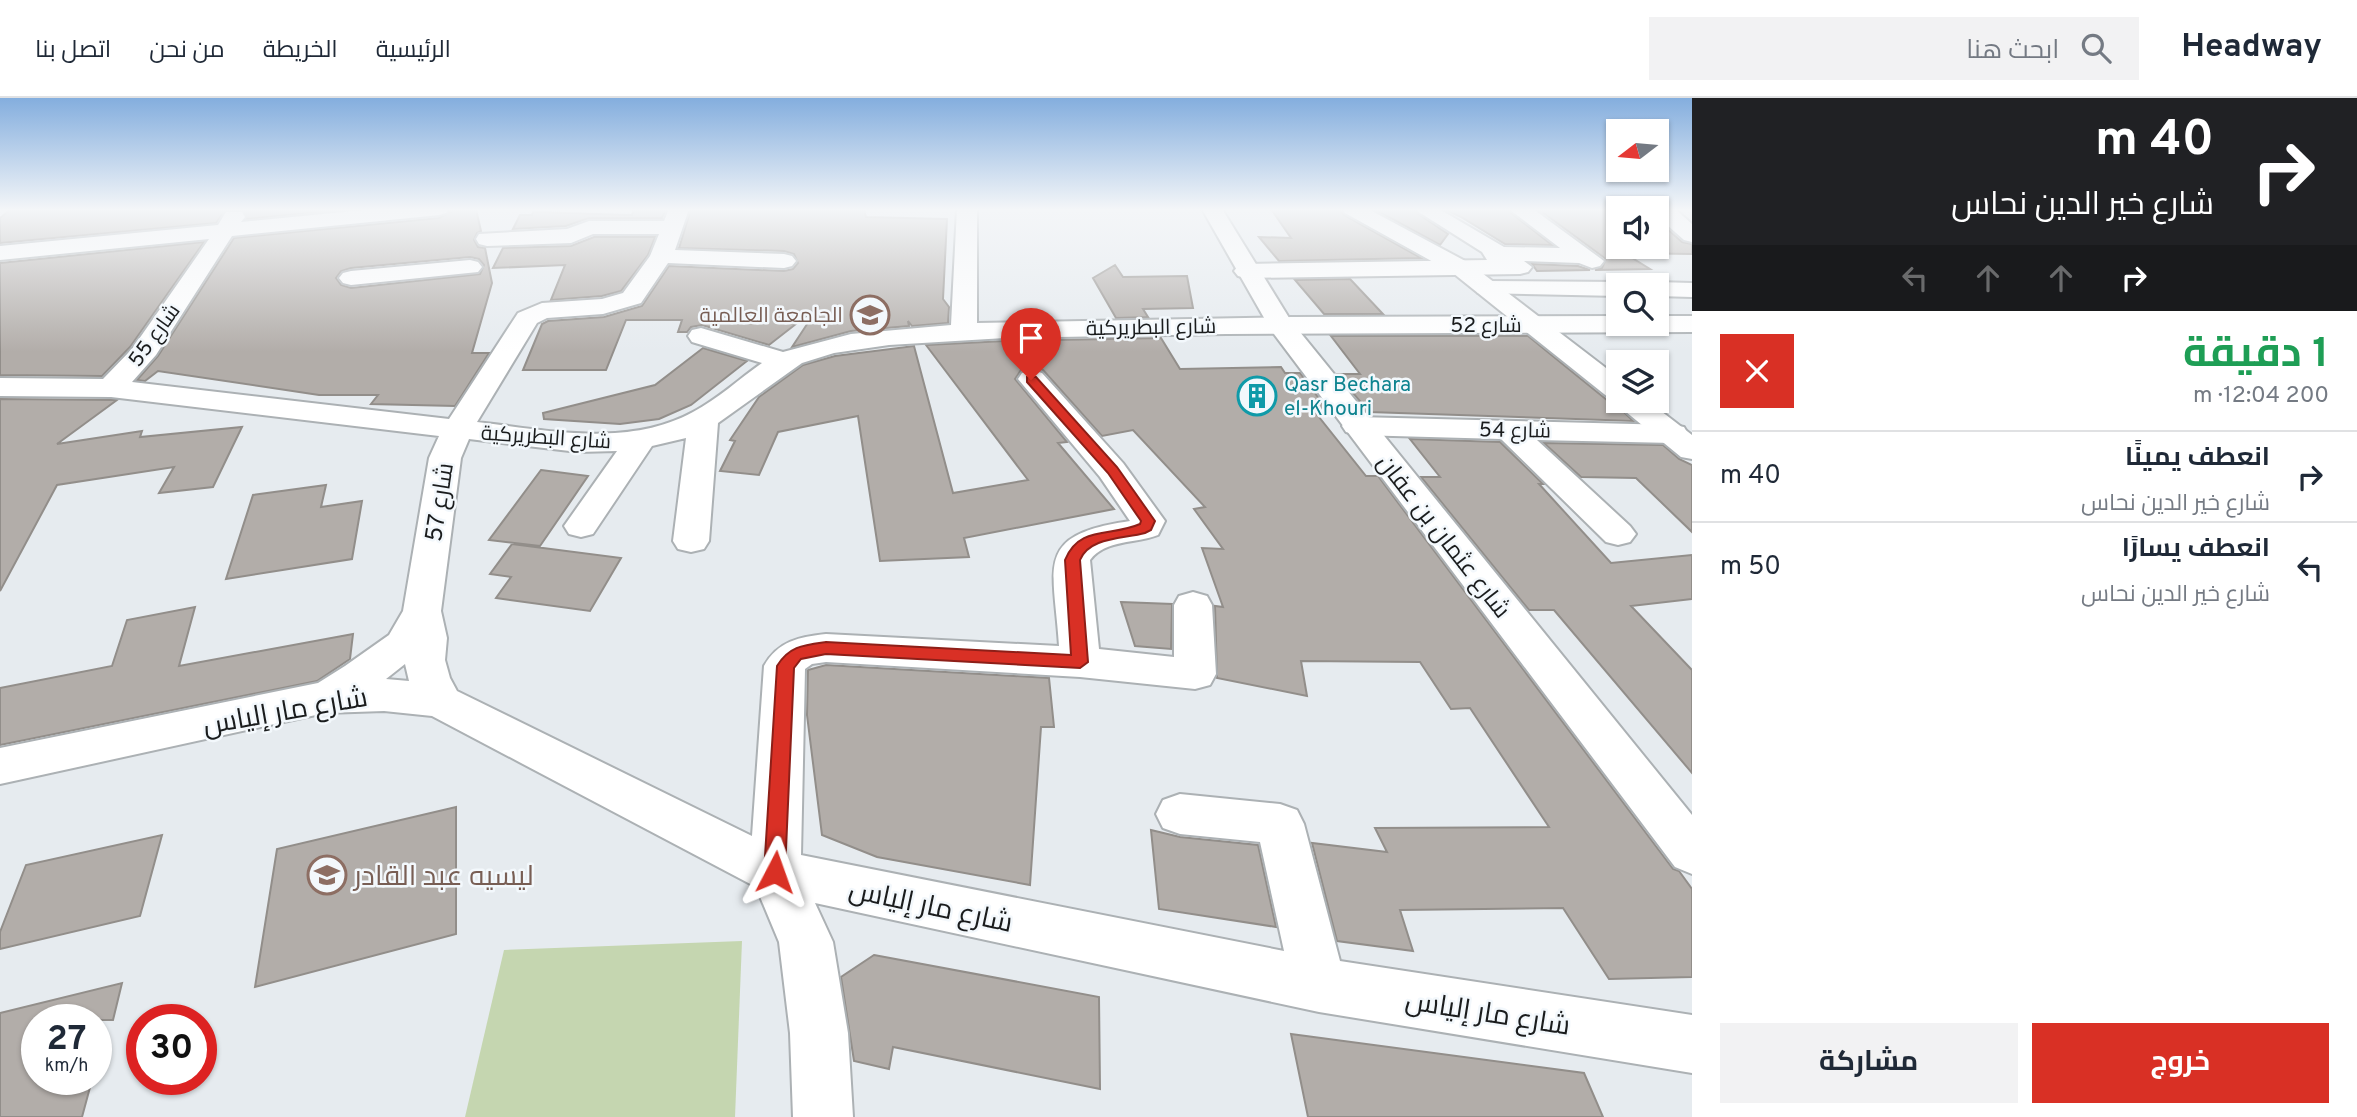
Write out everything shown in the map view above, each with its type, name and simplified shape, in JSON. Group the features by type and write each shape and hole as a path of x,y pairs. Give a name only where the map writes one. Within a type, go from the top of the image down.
{"street":[{"name":"شارع 55","path":"111,388 142,355 207,257"},
{"path":"351,278 466,274 475,257"},
{"name":"شارع 57","path":"442,702 429,679 425,660 427,638 422,611 445,458 457,430 527,318 542,311 603,306 626,301 638,293 661,257"},
{"path":"675,257 784,261"},
{"path":"964,330 966,257"},
{"name":"شارع عثمان بن عفان","path":"1238,257 1280,324 1357,426 1692,852"},
{"path":"1442,257 1461,268 1606,382"},
{"path":"1460,257 1506,262"},
{"path":"1498,257 1506,262"},
{"path":"1246,271 1461,268 1578,257"},
{"path":"1586,257 1606,275"},
{"path":"1487,288 1606,287"},
{"path":"1669,289 1692,290"},
{"name":"شارع البطريركية","path":"0,387 111,388 457,430 578,443 620,443 703,419 785,361 847,343 964,330 1280,324"},
{"name":"شارع 52","path":"1280,324 1692,324"},
{"path":"701,336 785,361"},
{"path":"1031,380 1125,469 1148,521 1146,527 1139,530 1089,540 1077,549 1072,560 1080,662"},
{"path":"1645,413 1682,442"},
{"path":"691,541 703,419"},
{"name":"شارع 54","path":"1357,426 1510,430 1682,442"},
{"path":"1510,430 1618,534"},
{"path":"581,526 641,439"},
{"path":"823,1117 819,1033 806,942 775,872 785,666 804,650 826,648 1080,662 1195,674 1193,605"},
{"path":"325,697 360,677 403,645 422,611"},
{"name":"شارع مار إلياس","path":"0,766 325,697 403,694 442,702 775,872 1319,985 1692,1044"},
{"path":"1180,814 1280,824 1319,985"}],"green space":[{"path":"742,941 735,1117 465,1117 504,950"}],"building":[{"path":"63,257 194,257 130,347 102,376 0,375 0,263"},
{"path":"222,257 487,257 492,283 472,353 489,353 455,406 371,404 378,395 319,395 158,371 145,381 137,380 158,356","holes":["470,257 479,259 484,265 480,274 351,288 341,285 336,278 341,271 351,268"]},
{"path":"499,257 647,257 621,291 602,296 551,300 565,265 493,268"},
{"path":"795,257 945,257 943,299 949,307 948,323 912,326 908,321 909,326 851,331 792,347 819,306 769,345 702,325 691,327 687,332 678,332 682,320 626,320 606,370 523,370 542,324 548,321 604,317 642,306 669,266 784,271 793,269 798,263"},
{"path":"1275,257 1421,258 1279,261"},
{"path":"1606,259 1634,259 1650,269 1595,270 1602,268"},
{"path":"1532,264 1578,266 1590,270 1537,271"},
{"path":"1115,265 1123,277 1187,276 1193,308 1143,309 1148,317 1116,318 1093,278"},
{"path":"1350,279 1383,314 1324,314 1295,280"},
{"path":"1331,336 1528,336 1606,399 1606,413 1625,413 1633,421 1369,412 1337,374 1360,374"},
{"path":"1161,338 1180,369 1281,367 1285,373 1300,373 1329,412 1315,412 1366,476 1378,476 1673,869 1679,871 1692,889 1692,977 1609,979 1563,908 1400,910 1413,951 1337,941 1312,843 1387,852 1375,828 1549,827 1470,708 1451,709 1420,662 1301,661 1307,696 1217,678 1215,606 1223,607 1202,548 1223,549 1194,509 1205,507 1133,430 1102,436 1043,370 1033,367 1021,370 1015,379 1067,442 1058,443 1114,509 964,538 969,557 880,561 858,416 778,432 759,475 720,471 735,441 730,440 759,397 803,365 835,356 914,346 953,493 1028,480 926,345"},
{"path":"703,348 747,361 691,405 659,419 620,424 544,419 543,413 655,385"},
{"path":"0,399 117,400 57,444 142,431 140,437 242,427 213,487 159,493 174,467 57,485 0,591"},
{"path":"1410,439 1500,442 1543,484 1539,484 1611,563 1692,555 1692,599 1631,606 1692,670 1692,773 1554,610 1529,610 1421,477 1440,477"},
{"path":"1544,443 1663,445 1679,459 1692,465 1692,532 1636,478 1581,477"},
{"path":"541,470 588,476 540,546 489,540"},
{"path":"326,485 321,507 362,501 352,559 226,579 253,495"},
{"path":"512,544 621,558 590,611 496,598 511,577 490,574"},
{"path":"1121,602 1172,604 1171,649 1135,646"},
{"path":"195,607 179,666 353,634 350,659 317,681 0,745 0,688 112,666 127,620"},
{"path":"826,665 1049,678 1054,727 1041,727 1030,885 877,857 822,835 807,715 808,670"},
{"path":"456,807 456,934 255,987 277,849"},
{"path":"1151,830 1180,837 1258,845 1276,927 1159,909"},
{"path":"162,835 140,916 0,949 0,932 26,865"},
{"path":"874,955 1099,997 1100,1089 893,1047 889,1069 854,1061 841,977"},
{"path":"122,983 113,1020 112,1004 37,1004"},
{"path":"21,1008 21,1095 88,1095 82,1117 0,1117 0,1013"},
{"path":"1291,1034 1584,1073 1603,1117 1308,1117"}],"place":[{"name":"الجامعة العالمية","path":"870,315"},
{"name":"Qasr Bechara el-Khouri","path":"1257,396"},
{"name":"لیسیه عبد القادر","path":"327,875"}],"route":[{"path":"775,872 785,666 789,659 804,650 826,648 1080,662 1072,560 1077,549 1089,540 1139,530 1146,527 1148,521 1112,470 1031,380"}]}
